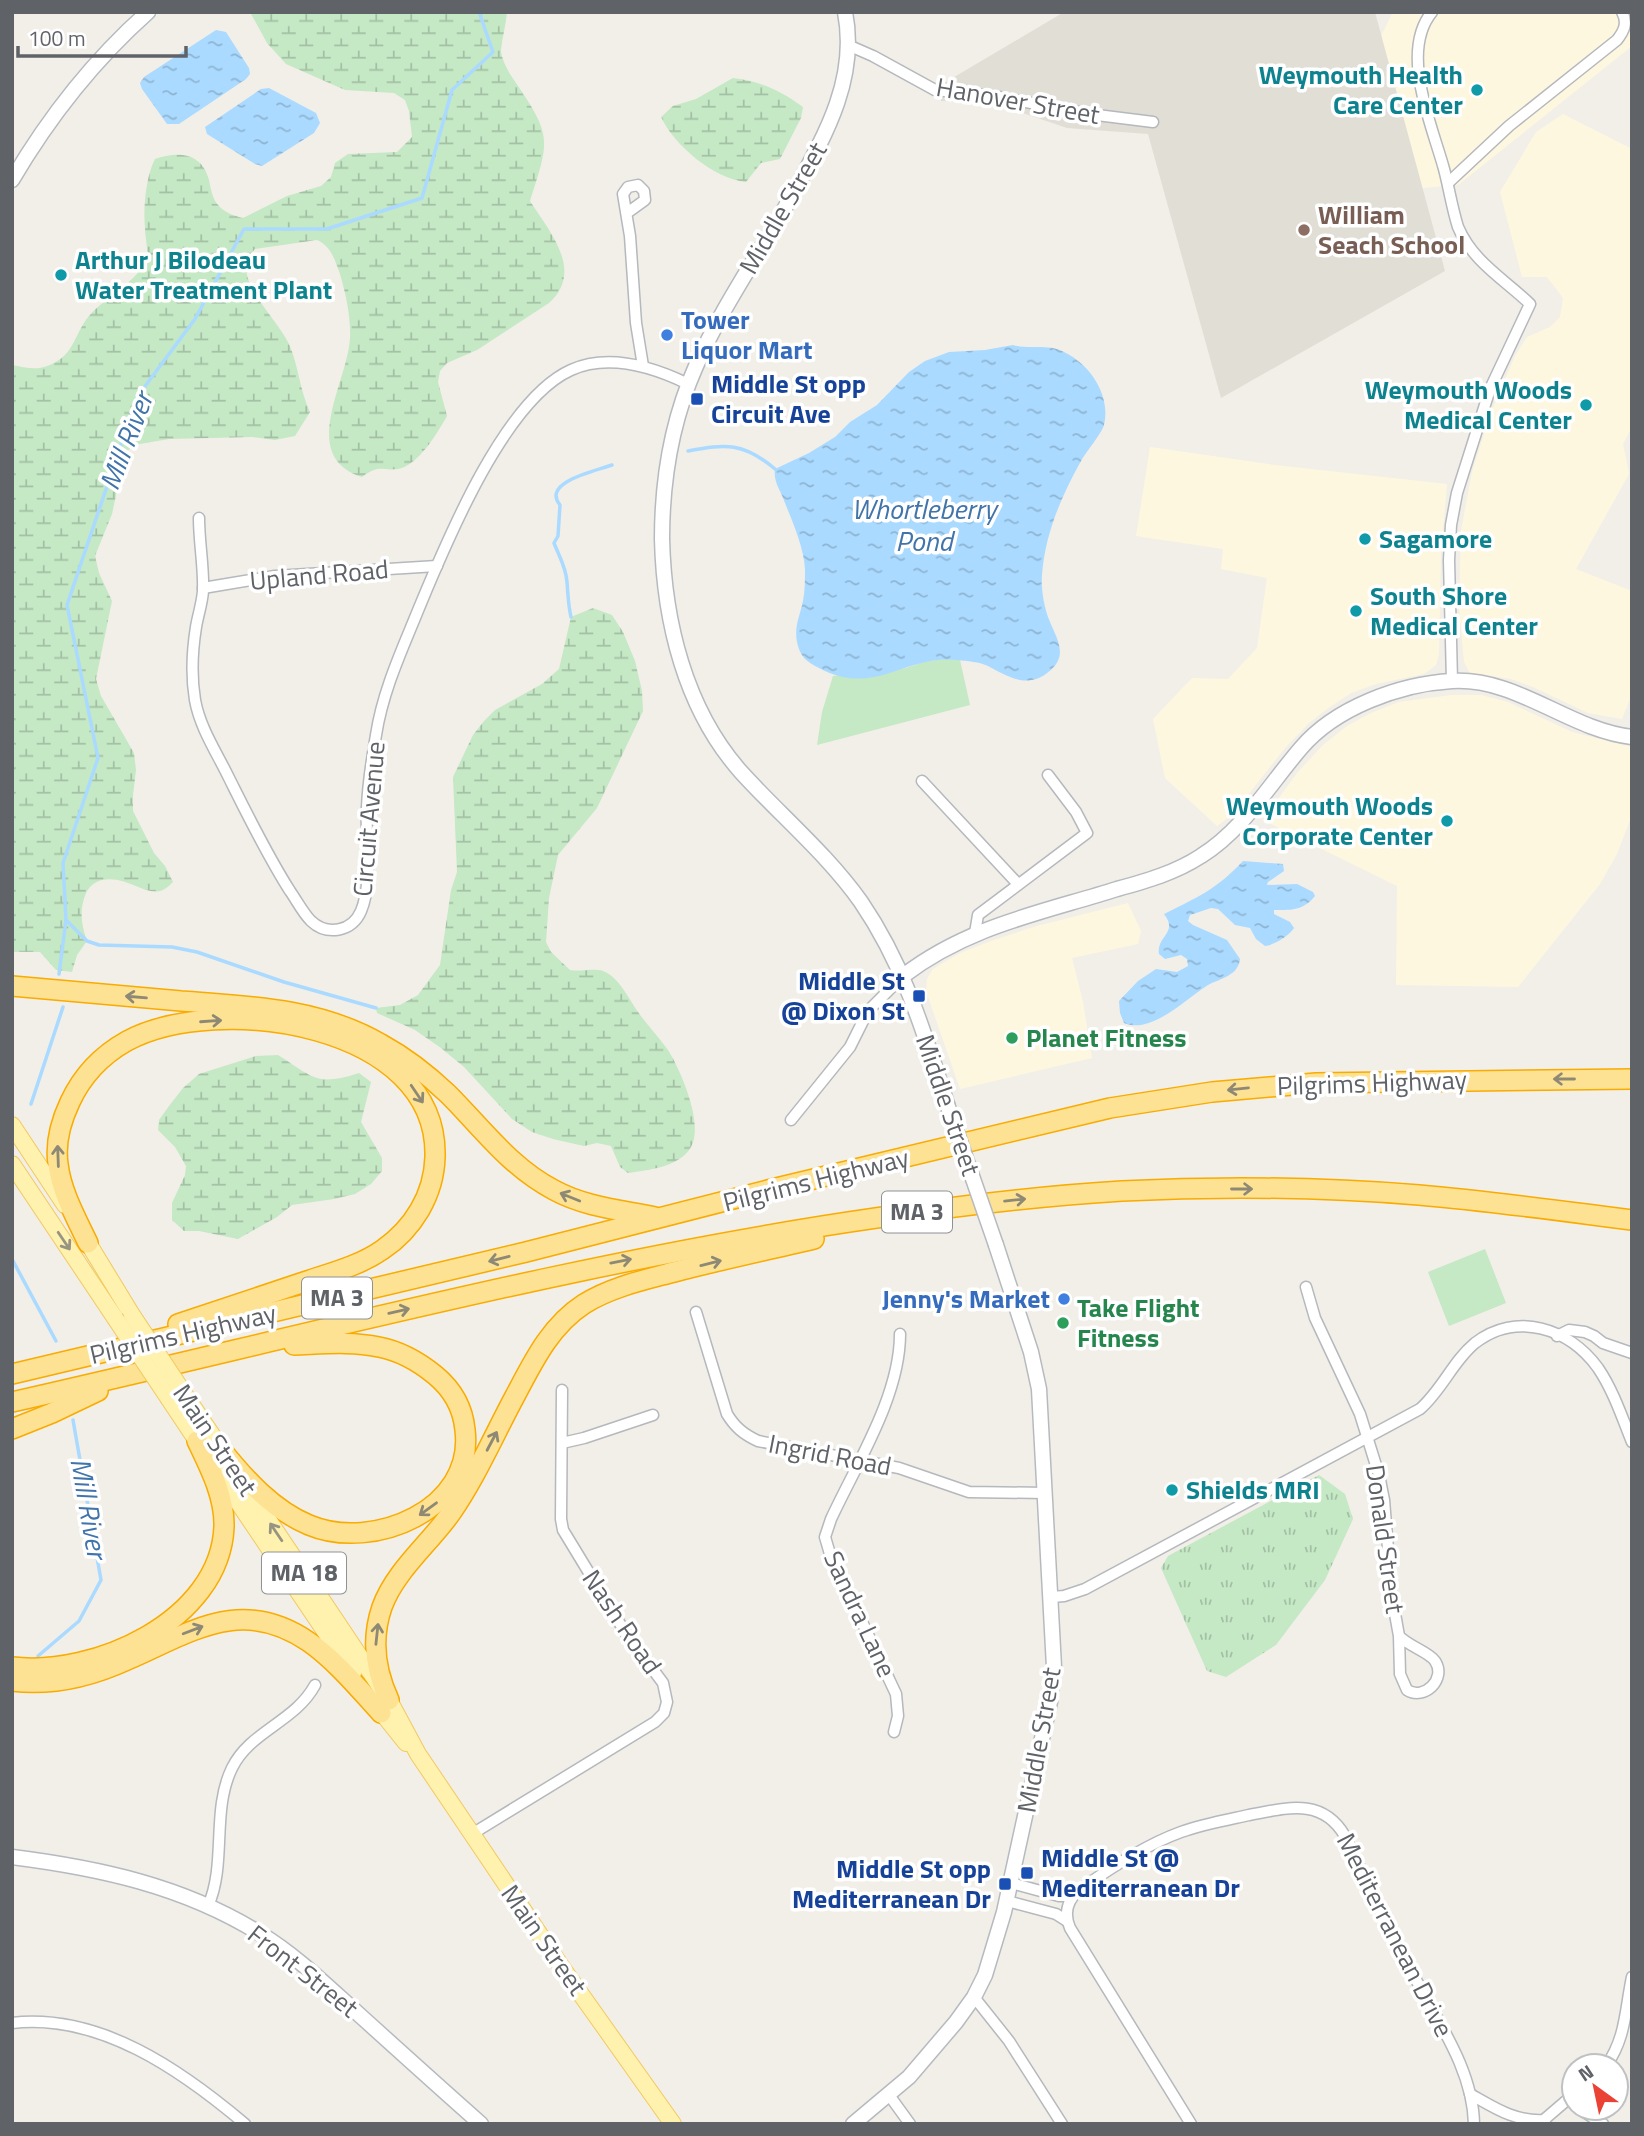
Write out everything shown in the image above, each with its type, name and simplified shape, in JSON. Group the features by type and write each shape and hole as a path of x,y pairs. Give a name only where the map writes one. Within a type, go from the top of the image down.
{"highway":[{"path":"12,986 262,1007 287,1010 331,1022 380,1043 420,1069 450,1096 510,1159 548,1187 584,1203 660,1218"},
{"path":"19,1373 104,1348 340,1270 380,1251 411,1222 430,1189 436,1154 430,1119 414,1089 390,1065 354,1045 306,1029 256,1020 217,1020 177,1025 135,1037 109,1053 88,1073 69,1104 60,1130 57,1158 60,1172 88,1243"},
{"name":"Pilgrims Highway","path":"19,1373 407,1281 1049,1121 1172,1098 1336,1082 1632,1079"},
{"name":"Pilgrims Highway","path":"12,1402 473,1293 633,1259 774,1233 955,1207 1136,1191 1298,1189 1460,1199 1632,1220"},
{"path":"385,1707 375,1647 377,1625 384,1601 397,1580 458,1503 542,1347 568,1317 600,1296 639,1281 955,1207"},
{"path":"213,1355 329,1343 360,1344 391,1350 416,1361 444,1384 458,1405 464,1422 466,1441 458,1474 444,1496 430,1508 398,1525 350,1533 318,1529 286,1513 257,1490 221,1449"},
{"path":"12,1429 132,1375"},
{"path":"12,1667 42,1668 69,1664 118,1649 163,1625 202,1590 217,1563 224,1518 216,1485 197,1441"},
{"path":"12,1681 50,1681 83,1675 127,1661 201,1626 244,1620 279,1627 309,1642 385,1707"}],"main road":[{"path":"12,180 67,96 116,42 148,12"},
{"name":"Middle Street","path":"845,12 850,47 842,93 833,119 781,216 726,307 688,384 670,447 663,521 670,613 683,669 702,714 726,753 845,882 872,919 903,976 996,1245 1037,1375 1054,1650 1050,1702 994,1951 974,1997 944,2038 889,2095 853,2124"},
{"path":"903,976 923,961 975,933 1186,865 1233,830 1303,745 1334,719 1375,697 1452,681 1479,683 1508,691 1602,732 1632,737"},
{"name":"Main Street","path":"12,1125 132,1314 177,1397 197,1441 418,1754 563,1969 673,2124"},
{"name":"Main Street","path":"12,1164 115,1318 221,1449 385,1707"},
{"name":"Front Street","path":"12,1857 129,1877 176,1892 259,1933 295,1959 481,2124"}],"street":[{"path":"1432,12 1418,38 1418,75 1458,227 1470,251 1530,304 1490,389 1457,493 1451,525 1449,560 1452,681"},
{"path":"1448,183 1509,126 1616,40 1624,31 1626,19 1622,12"},
{"name":"Hanover Street","path":"850,47 873,56 935,90 994,96 1088,114 1153,122"},
{"path":"627,213 636,323 643,366"},
{"name":"Circuit Avenue","path":"199,518 203,588 192,655 192,681 201,721 277,870 308,918 319,927 342,930 352,923 361,911 364,895 367,807 382,706 436,566 483,470 523,411 538,395 562,375 585,365 600,363 643,366 688,384"},
{"name":"Upland Road","path":"203,588 275,576 436,566"},
{"path":"975,933 975,920 978,915 1087,833 1076,812 1048,775"},
{"path":"922,781 1018,884"},
{"path":"791,1120 850,1047 868,1011 903,976"},
{"name":"Donald Street","path":"1306,1287 1315,1318 1360,1414 1382,1488 1392,1597 1399,1636 1401,1681 1411,1693 1423,1693 1437,1679 1438,1666 1429,1655 1413,1648 1399,1636"},
{"name":"Ingrid Road","path":"696,1312 727,1414 742,1432 758,1441 899,1468 969,1492 1046,1493"},
{"path":"1052,1597 1085,1589 1420,1409 1429,1401 1465,1352 1492,1333 1508,1327 1526,1325 1557,1336 1588,1357 1603,1377 1632,1442"},
{"path":"1557,1336 1575,1330 1632,1353"},
{"name":"Sandra Lane","path":"894,1732 898,1716 896,1694 826,1543 828,1525 890,1393 898,1364 900,1334"},
{"path":"1588,1357 1603,1343"},
{"name":"Nash Road","path":"472,1834 655,1722 666,1707 667,1696 663,1683 625,1632 563,1530 562,1390"},
{"path":"562,1443 653,1415"},
{"path":"208,1906 215,1884 223,1792 231,1769 254,1740 304,1704 315,1685"},
{"name":"Mediterranean Drive","path":"1072,1896 1137,1853 1181,1832 1281,1809 1300,1808 1326,1814 1339,1825 1345,1836 1373,1896 1457,2056 1470,2094 1474,2124"},
{"path":"1011,1883 1059,1896 1072,1896 1067,1908 1067,1921"},
{"path":"1007,1901 1056,1914 1067,1921 1101,1981 1191,2124"},
{"path":"1615,2052 1625,2027 1632,1977"},
{"path":"974,1997 1009,2041 1062,2124"},
{"path":"12,2023 54,2022 112,2038 146,2054 177,2074 245,2124"},
{"path":"1470,2094 1520,2120 1542,2122 1560,2110"},
{"path":"889,2095 910,2124"}],"shaded area":[{"name":"William Seach School","path":"1064,12 1375,12 1445,271 1221,398 1148,134 1067,128 990,102 941,101 944,83"},
{"path":"1393,12 1632,12 1632,46 1458,185 1422,188 1381,36"},
{"path":"1563,114 1632,149 1632,427 1623,444 1629,474 1576,569 1632,591 1632,694 1622,719 1588,713 1511,679 1470,673 1464,662 1459,608 1461,531 1472,472 1491,412 1515,356 1527,337 1550,327 1560,317 1563,298 1547,277 1522,277 1500,192 1536,132"},
{"path":"1150,447 1275,465 1447,484 1441,553 1439,654 1436,665 1424,674 1376,684 1351,693 1327,709 1285,748 1232,815 1217,826 1165,778 1153,719 1192,678 1228,679 1257,648 1267,578 1221,569 1223,549 1136,536"},
{"path":"1451,695 1481,695 1508,702 1572,732 1632,747 1632,815 1617,854 1600,884 1518,987 1396,985 1397,886 1263,820 1297,773 1323,745 1347,726 1399,702"},
{"path":"1128,903 1141,931 1138,944 1072,958 1083,1002 1092,1058 960,1089 926,991 927,979 933,969 960,953 994,940"}],"green space":[{"path":"250,12 507,12 502,58 535,114 544,138 544,150 530,201 560,251 564,278 559,291 549,303 477,350 447,363 440,371 438,382 447,416 433,439 413,462 398,469 377,469 362,477 343,467 332,453 329,435 350,338 346,298 332,254 317,240 255,249 247,260 248,278 257,297 289,344 310,412 295,436 275,440 252,437 169,439 134,445 125,453 112,514 95,556 99,573 112,601 96,679 101,696 134,753 136,770 133,811 154,853 173,882 160,891 111,879 92,885 86,893 82,911 87,941 77,955 72,972 56,970 40,952 12,952 12,365 40,368 62,358 89,316 142,267 147,252 144,220 146,192 155,159 180,155 195,159 206,171 212,194 221,208 243,218 287,196 321,186 331,177 335,163 348,154 397,152 412,137 405,100 394,93 345,90 286,64 267,43"},
{"path":"733,78 770,88 803,107 801,118 780,159 761,163 746,182 721,175 696,159 675,139 661,117 673,106 696,99"},
{"path":"593,608 612,615 623,632 635,661 642,691 643,711 597,808 558,855 549,898 546,942 551,952 570,970 603,971 618,983 673,1059 689,1098 695,1125 691,1147 686,1154 663,1166 628,1173 620,1167 611,1146 597,1143 584,1146 553,1139 532,1132 512,1119 464,1067 441,1048 415,1030 377,1013 376,1008 400,1005 418,995 440,965 451,890 457,872 453,777 473,735 495,710 542,684 559,669 571,617"},
{"path":"960,660 970,705 817,745 822,712 833,676 906,668 926,661"},
{"path":"278,1055 316,1078 333,1079 359,1073 371,1082 361,1122 382,1158 382,1171 371,1184 355,1194 292,1205 277,1217 238,1239 199,1231 184,1231 172,1220 172,1203 185,1175 186,1166 175,1147 158,1130 159,1120 183,1088 199,1074 256,1056"},
{"path":"1485,1249 1506,1303 1449,1326 1428,1272"},
{"path":"1319,1475 1345,1494 1353,1519 1325,1580 1276,1645 1226,1677 1207,1671 1161,1568 1168,1556"}],"water":[{"path":"216,30 226,32 249,68 250,74 179,124 167,124 140,83 144,77"},
{"path":"269,88 316,113 320,123 314,133 262,166 207,134 205,127 261,89"},
{"name":"Whortleberry Pond","path":"1013,345 1058,349 1074,358 1097,382 1104,403 1104,425 1067,488 1050,530 1044,560 1043,593 1048,617 1060,649 1058,661 1047,673 1032,680 1017,679 988,666 957,660 921,663 874,677 857,679 839,676 811,664 800,652 796,636 804,593 803,553 776,482 775,469 835,437 850,422 877,405 909,372 925,361 949,352"},
{"path":"1243,861 1283,864 1284,871 1267,885 1297,884 1313,892 1315,896 1301,907 1274,910 1274,914 1290,922 1294,928 1281,940 1265,946 1256,939 1250,928 1235,925 1218,909 1211,908 1190,915 1188,921 1193,925 1227,940 1240,959 1239,965 1228,976 1208,985 1157,1020 1146,1024 1124,1023 1119,1001 1138,981 1156,969 1177,972 1188,966 1187,959 1181,955 1165,959 1159,954 1169,926 1164,914 1216,886"}],"waterway":[{"name":"Mill River","path":"59,974 66,920 63,863 98,758 67,605 137,397 195,319 244,229 327,229 422,198 452,90 493,52 479,12"},
{"path":"688,451 734,447 753,454 775,469"},
{"path":"571,617 565,571 554,543 558,536 560,505 556,497 564,484 612,465"},
{"path":"66,920 87,941 99,945 172,947 197,952 284,982 376,1008"},
{"name":"Mill River","path":"31,1104 63,1007"},
{"name":"Mill River","path":"12,1259 56,1341"},
{"name":"Mill River","path":"38,1656 79,1621 101,1580 73,1420"}],"place":[{"name":"Weymouth Health Care Center","path":"1477,90"},
{"name":"William Seach School","path":"1304,230"},
{"name":"Arthur J Bilodeau Water Treatment Plant","path":"61,275"},
{"name":"Tower Liquor Mart","path":"667,335"},
{"name":"Middle St opp Circuit Ave","path":"697,399"},
{"name":"Weymouth Woods Medical Center","path":"1586,405"},
{"name":"Sagamore","path":"1365,539"},
{"name":"South Shore Medical Center","path":"1356,611"},
{"name":"Weymouth Woods Corporate Center","path":"1447,821"},
{"name":"Middle St @ Dixon St","path":"919,996"},
{"name":"Planet Fitness","path":"1012,1038"},
{"name":"Jenny's Market","path":"1064,1299"},
{"name":"Take Flight Fitness","path":"1063,1323"},
{"name":"Shields MRI","path":"1172,1490"},
{"name":"Middle St @ Mediterranean Dr","path":"1027,1873"},
{"name":"Middle St opp Mediterranean Dr","path":"1005,1884"}]}
